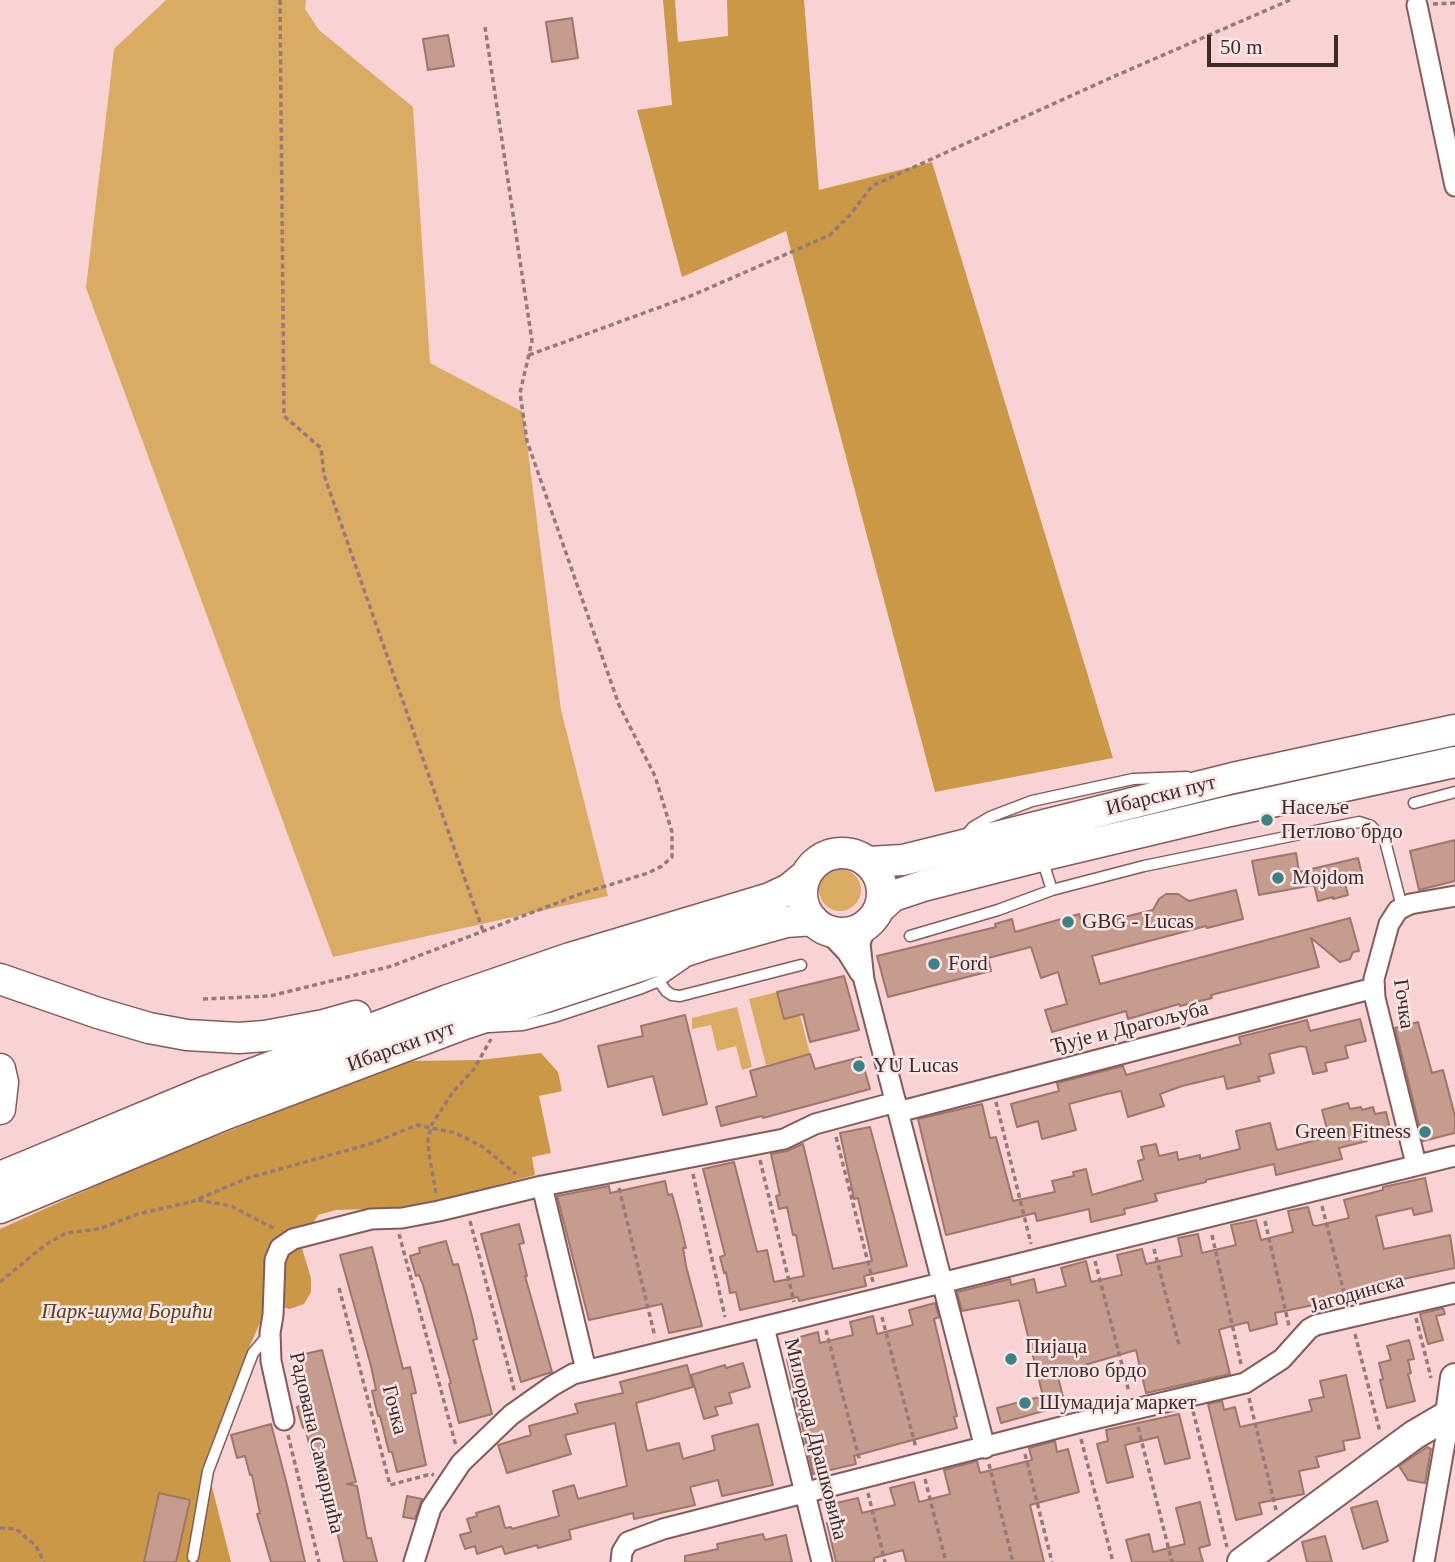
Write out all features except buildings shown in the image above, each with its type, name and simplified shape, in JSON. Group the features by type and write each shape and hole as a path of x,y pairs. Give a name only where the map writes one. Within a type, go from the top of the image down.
{"main road":[{"name":"Ибарски пут","path":"868,862 903,860 1233,778 1455,730"},
{"name":"Ибарски пут","path":"876,914 893,896 923,886 1226,811 1455,762"},
{"path":"849,853 868,862 882,883 883,900 876,914 856,931 836,933 819,925 803,903 803,884 812,866 829,854 849,853"},
{"name":"Ибарски пут","path":"0,1208 226,1114 570,958 770,898 789,889 806,875"},
{"name":"Ибарски пут","path":"0,1177 204,1092 456,1012 786,922 819,925"},
{"path":"0,979 149,1028 215,1037 252,1037 290,1032 337,1021 394,1002 421,998 456,1012"},
{"path":"0,1069 3,1082 0,1109"}],"street":[{"path":"1417,5 1455,186"},
{"path":"1402,907 1455,896"},
{"name":"Гочка","path":"1402,907 1388,924 1374,989 1416,1164"},
{"path":"876,914 860,943 864,980 985,1448"},
{"path":"819,925 847,952 864,980"},
{"name":"Ђује и Драгољуба","path":"293,1239 371,1219 439,1211 539,1186 784,1139 832,1119 993,1087 1374,989"},
{"path":"414,1562 431,1508 461,1463 520,1408 566,1377 1261,1202 1455,1156"},
{"path":"539,1186 586,1370"},
{"name":"Радована Самарџића","path":"284,1420 271,1361 270,1333 275,1260 280,1248 293,1239"},
{"name":"Јагодинска","path":"621,1562 625,1545 639,1536 1245,1382 1273,1366 1316,1325 1455,1293"},
{"name":"Милорада Драшковића","path":"764,1327 822,1562"},
{"path":"1424,1562 1452,1413 1443,1379"},
{"path":"1234,1556 1282,1532 1414,1434 1452,1413"}],"lane":[{"path":"1414,803 1455,792"},
{"path":"909,936 998,910 1052,890 1123,871 1359,822 1371,827 1385,841 1402,907"},
{"path":"1041,856 1052,890"},
{"path":"456,1012 496,1028 554,1017 659,981 707,944"},
{"path":"659,981 666,991 680,996 801,965"},
{"path":"193,1557 208,1471 253,1353 270,1333"}],"path":[{"path":"280,0 284,416 321,448 324,475 483,931"},
{"path":"529,355 693,295 830,235 850,215 872,186 1290,0"},
{"path":"203,999 270,996 392,965 583,893 648,873 672,857 672,832 655,776 619,705 527,441 520,393 532,341 485,27"},
{"path":"439,1211 430,1171 428,1139 431,1128 438,1113 480,1060 496,1028"},
{"path":"993,1087 1035,1260"},
{"path":"832,1119 946,1562"},
{"path":"191,1202 247,1178 373,1143 416,1125 456,1133 483,1147 509,1169 539,1186"},
{"path":"756,1144 798,1319"},
{"path":"689,1157 729,1336"},
{"path":"615,1172 658,1353"},
{"path":"1318,1190 1386,1455"},
{"path":"0,1282 46,1245 66,1233 99,1228 138,1214 201,1200 231,1206 293,1239"},
{"path":"1261,1202 1294,1346"},
{"path":"465,1205 520,1408"},
{"path":"1207,1216 1282,1532"},
{"path":"394,1218 461,1463"},
{"path":"1150,1230 1179,1345"},
{"path":"1091,1245 1172,1562"},
{"name":"Гочка","path":"339,1288 390,1485 431,1474 447,1482"},
{"path":"1412,1302 1443,1379"},
{"path":"822,1313 885,1562"},
{"path":"1189,1396 1234,1556"},
{"name":"Радована Самарџића","path":"284,1420 319,1562"},
{"path":"1077,1423 1113,1562"},
{"path":"1021,1438 1052,1562"},
{"path":"985,1448 1013,1562"},
{"path":"0,1528 16,1530 36,1546 44,1562"}],"shaded area":[{"path":"166,0 306,0 305,9 319,30 413,107 430,363 523,412 561,710 608,896 333,957 86,288 114,49"},
{"path":"840,869 855,875 861,890 855,905 840,911 825,905 819,890 825,875"},
{"path":"777,992 784,1018 800,1015 810,1054 766,1065 749,999"},
{"path":"737,1007 752,1067 742,1070 736,1046 717,1051 711,1025 692,1029 692,1018"}],"green space":[{"path":"663,0 675,0 678,42 728,36 727,0 804,0 819,190 932,162 1113,758 935,792 786,231 682,277 637,110 672,105"},
{"name":"Парк-шума Борићи","path":"541,1053 558,1072 562,1091 539,1096 551,1153 532,1157 535,1175 411,1208 336,1210 318,1215 301,1245 311,1278 311,1292 304,1304 290,1309 281,1307 264,1314 247,1352 244,1377 208,1471 231,1562 0,1562 0,1229 138,1167 406,1061 480,1060"}],"place":[{"name":"Насеље Петлово брдо","path":"1267,820"},
{"name":"Mojdom","path":"1278,878"},
{"name":"GBG - Lucas","path":"1068,922"},
{"name":"Ford","path":"934,964"},
{"name":"YU Lucas","path":"859,1066"},
{"name":"Green Fitness","path":"1425,1132"},
{"name":"Пијаца Петлово брдо","path":"1011,1359"},
{"name":"Шумадија маркет","path":"1025,1403"}]}
